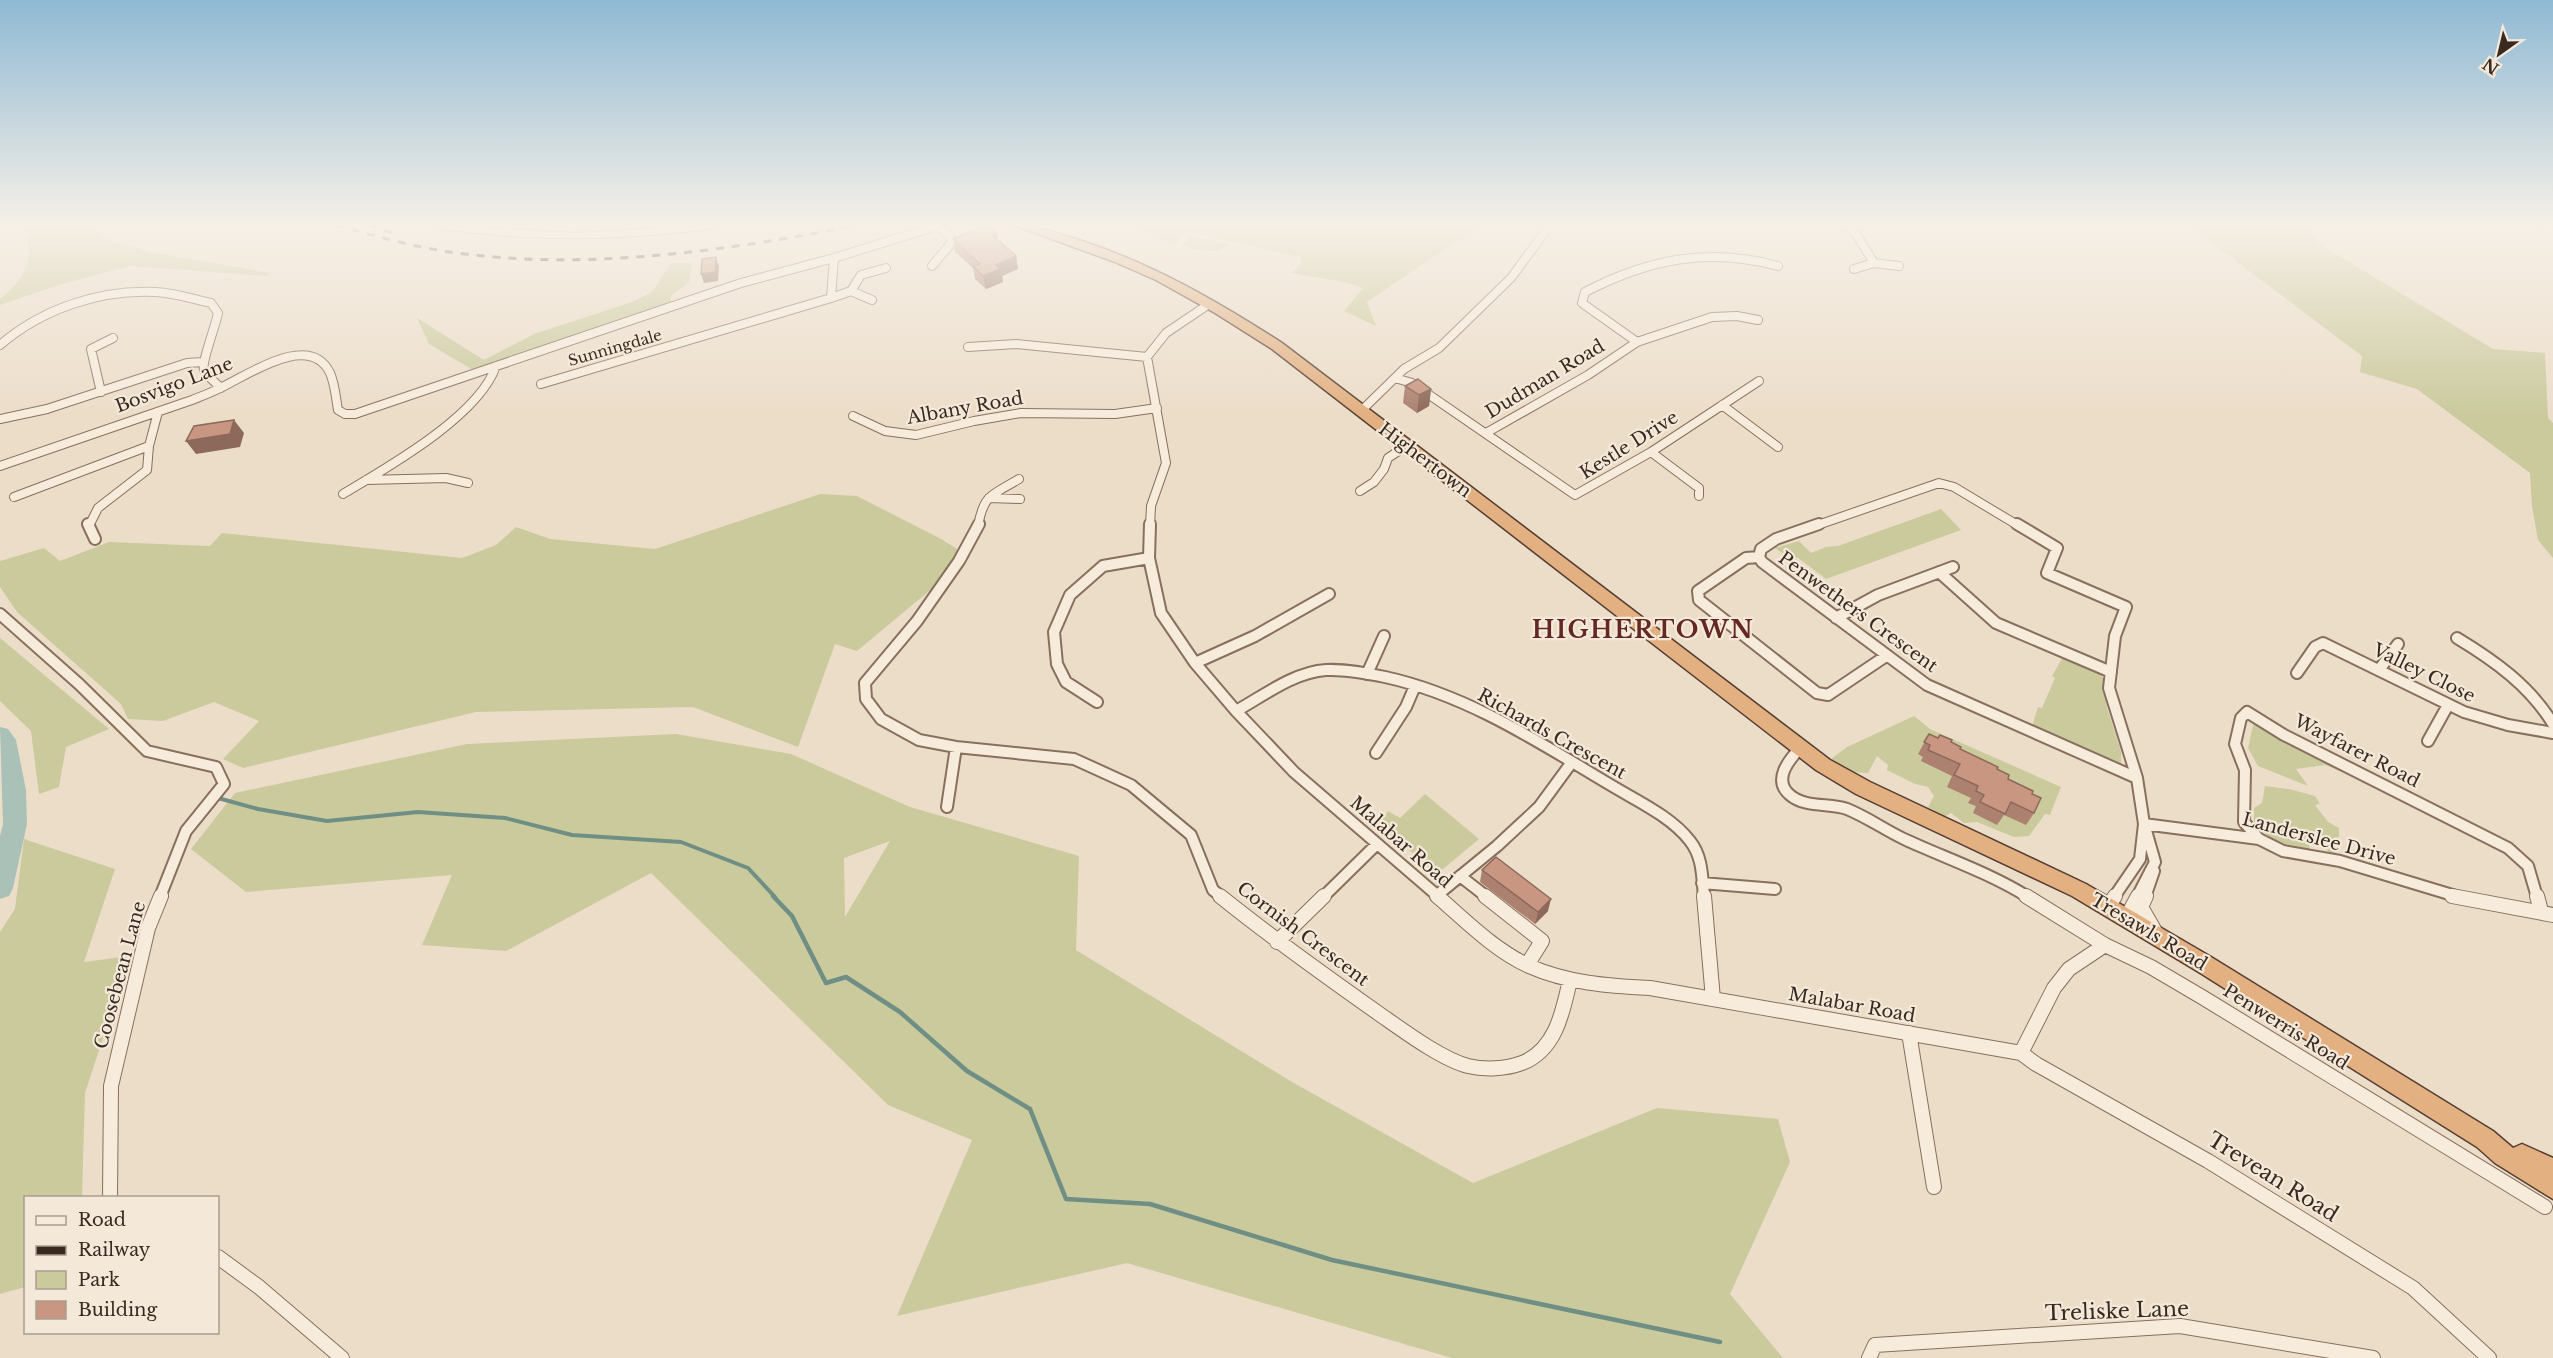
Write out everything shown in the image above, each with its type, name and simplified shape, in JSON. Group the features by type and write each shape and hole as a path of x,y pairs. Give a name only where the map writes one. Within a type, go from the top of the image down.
{"highway":[{"name":"Highertown","path":"1181,288 1277,346 1800,748"},
{"name":"Tresawls Road","path":"1800,748 1863,788 2035,867 2117,912 2485,1139 2553,1170"},
{"name":"Tresawls Road","path":"2485,1139 2549,1197"}],"street":[{"path":"343,494 435,435 481,392 496,372 496,366 725,288"},
{"path":"831,298 832,288"},
{"path":"852,288 850,291 872,300"},
{"path":"1361,411 1404,369 1439,348 1500,288"},
{"path":"1591,288 1585,292 1582,303 1637,342"},
{"name":"Sunningdale","path":"541,384 850,291"},
{"path":"0,345 31,322 71,305 114,294 153,292 211,303 218,313 216,328 203,362 204,370 221,388"},
{"path":"968,347 1016,344 1147,357 1155,343 1169,330 1209,304"},
{"name":"Dudman Road","path":"1486,433 1588,375 1637,342 1712,317 1737,316 1758,320"},
{"path":"101,392 91,349 113,338"},
{"name":"Bosvigo Lane","path":"0,466 221,388 273,359 295,356 310,357 324,364 331,374 338,410 345,414 355,414 496,366"},
{"name":"Malabar Road","path":"1147,357 1166,463 1151,507 1149,558 1161,613 1196,663 1236,711 1308,784 1486,938 1527,964 1570,980 1610,986 1650,988 2020,1053"},
{"path":"0,419 47,409 187,363 203,362"},
{"name":"Kestle Drive","path":"1395,378 1412,383 1575,495 1651,452 1759,381"},
{"path":"1722,405 1778,447"},
{"name":"Albany Road","path":"853,416 885,432 916,435 974,420 1021,413 1115,414 1157,408"},
{"path":"96,539 88,524 98,508 147,470 149,446 158,412"},
{"path":"14,497 149,446"},
{"path":"1360,490 1374,482 1389,458 1406,446"},
{"path":"1651,452 1699,488 1699,496"},
{"path":"366,480 446,478 468,483"},
{"path":"988,498 1019,479"},
{"name":"Penwethers Crescent","path":"2111,672 2115,636 2126,607 2047,573 2057,548 1954,487 1939,483 1776,539 1761,549 1759,557 1762,562 1927,686 2137,778"},
{"path":"988,498 1020,499"},
{"name":"Cornish Crescent","path":"988,498 982,506 978,528 959,561 917,621 874,670 866,683 866,699 880,719 919,740 956,747 1074,759 1131,785 1191,835 1213,890 1277,942 1420,1042 1467,1066 1494,1069 1522,1063 1545,1047 1560,1022 1570,980"},
{"path":"1759,557 1746,558 1698,591 1699,600 1817,693 1828,695 1886,656"},
{"path":"1097,702 1066,682 1057,664 1054,632 1070,595 1103,566 1149,558"},
{"path":"1836,618 1851,607 1880,594 1953,567"},
{"path":"1939,572 1996,623 2111,672 2109,688 2112,704 2137,778 2144,824 2155,862 2151,885 2141,906 2158,937"},
{"path":"1196,663 1255,636 1329,594"},
{"name":"Coosebean Lane","path":"0,614 79,684 147,751 216,767 224,784 186,831 148,928 111,1086 110,1196"},
{"path":"1367,674 1384,636"},
{"path":"2457,638 2486,655 2525,688 2547,713 2553,724"},
{"name":"Valley Close","path":"2297,673 2315,647 2323,643 2448,705 2508,725 2553,733"},
{"path":"2379,670 2398,644"},
{"name":"Richards Crescent","path":"1236,711 1312,672 1326,670 1367,674 1455,699 1491,715 1572,762 1663,817 1696,849 1701,864 1713,999"},
{"path":"1376,753 1406,707 1415,686"},
{"path":"2428,741 2448,705"},
{"name":"Wayfarer Road","path":"2259,839 2244,822 2245,770 2235,744 2241,718 2247,712 2284,735 2508,848 2528,866 2547,913"},
{"path":"947,807 956,747"},
{"name":"Penwerris Road","path":"1800,748 1787,763 1782,775 1783,784 1790,795 1803,801 1844,808 1892,833 2020,892 2105,945 2151,967 2549,1197"},
{"path":"1436,896 1497,846 1539,807 1572,762"},
{"path":"2117,912 2140,859 2144,824"},
{"name":"Landerslee Drive","path":"2144,824 2259,839 2283,851 2340,861 2445,894 2482,903 2547,913"},
{"path":"1277,942 1377,844"},
{"path":"2117,912 2155,862"},
{"path":"1460,876 1542,941 1527,964"},
{"path":"1702,883 1775,890"},
{"path":"2020,1053 2054,988 2070,969 2105,945"},
{"path":"1909,1033 1934,1187"},
{"name":"Trevean Road","path":"2020,1053 2208,1161 2413,1288 2489,1358"},
{"path":"219,1258 260,1287 342,1358"},
{"name":"Treliske Lane","path":"1869,1358 1875,1346 2180,1326 2373,1358"}],"green space":[{"path":"49,288 0,305 0,299 10,290"},
{"path":"654,288 681,288 671,296 671,302 473,370 429,344 417,318 484,360 534,334 632,302 652,292"},
{"path":"1363,288 1387,288 1367,302 1376,326 1344,311"},
{"path":"2272,288 2393,288 2493,349 2545,353 2548,418 2553,423 2553,558 2538,540 2532,506 2530,473 2417,389 2360,372 2362,356"},
{"path":"820,494 857,496 941,539 970,557 857,651 835,644 798,747 693,707 476,712 243,768 223,759 259,721 214,702 163,721 128,719 121,704 17,612 0,587 0,561 44,548 60,561 109,542 210,546 222,533 462,558 496,545 516,527 550,539 655,549"},
{"path":"1941,509 1961,530 1826,579 1797,557 1792,560 1775,548 1799,541 1811,553 1826,547 1838,546"},
{"path":"0,638 109,729 66,747 59,787 39,794 31,731 0,701"},
{"path":"2064,655 2098,672 2103,678 2107,708 2121,752 2121,767 2031,730 2038,707 2042,708 2055,678 2052,676"},
{"path":"1914,716 1930,729 2061,787 2050,815 2045,814 2029,836 2014,837 1977,822 1964,823 1951,813 1944,817 1928,807 1934,796 1928,787 1915,784 1887,770 1888,765 1877,756 1868,773 1851,772 1831,759 1847,747"},
{"path":"2258,722 2346,771 2345,773 2325,765 2296,769 2308,786 2258,766 2248,748 2253,726"},
{"path":"676,734 791,754 910,807 1079,856 1076,950 1292,1082 1473,1183 1657,1108 1778,1119 1790,1162 1730,1294 1783,1358 1452,1358 1127,1263 897,1316 972,1140 888,1105 651,873 506,951 422,945 452,875 246,892 191,849 235,793 467,744","holes":["890,841 845,917 844,858"]},
{"path":"2265,786 2315,796 2320,804 2315,805 2328,822 2339,828 2339,837 2333,838 2336,854 2328,853 2326,844 2308,840 2310,850 2279,842 2260,829 2254,823 2254,808 2262,803"},
{"path":"1425,794 1479,839 1437,874 1379,824 1388,811 1400,818"},
{"path":"24,839 115,869 84,962 130,956 85,1093 82,1196 24,1196 24,1287 0,1294 0,932 15,909"}],"building":[{"path":"1418,379 1431,389 1419,395 1405,386"},
{"path":"234,420 230,434 186,441 194,426"},
{"path":"1929,734 1938,738 1940,735 1952,740 1951,742 1961,747 1960,749 1998,767 1997,769 2009,775 2008,779 2033,791 2032,794 2041,798 2034,813 2011,802 2005,814 1980,802 1984,795 1976,791 1978,786 1954,775 1960,764 1928,750 1930,745 1924,742"},
{"path":"1496,857 1551,899 1538,912 1482,870"}],"waterway":[{"path":"0,736 4,740 14,790 15,824 0,888"},
{"path":"218,798 258,809 327,821 418,812 505,818 572,835 681,842 748,868 775,897"},
{"path":"773,896 792,916 826,983 846,977 900,1012 967,1071 1030,1109 1066,1199 1150,1204 1332,1260 1720,1342"}],"district":[{"name":"HIGHERTOWN","path":"1643,630"}]}
